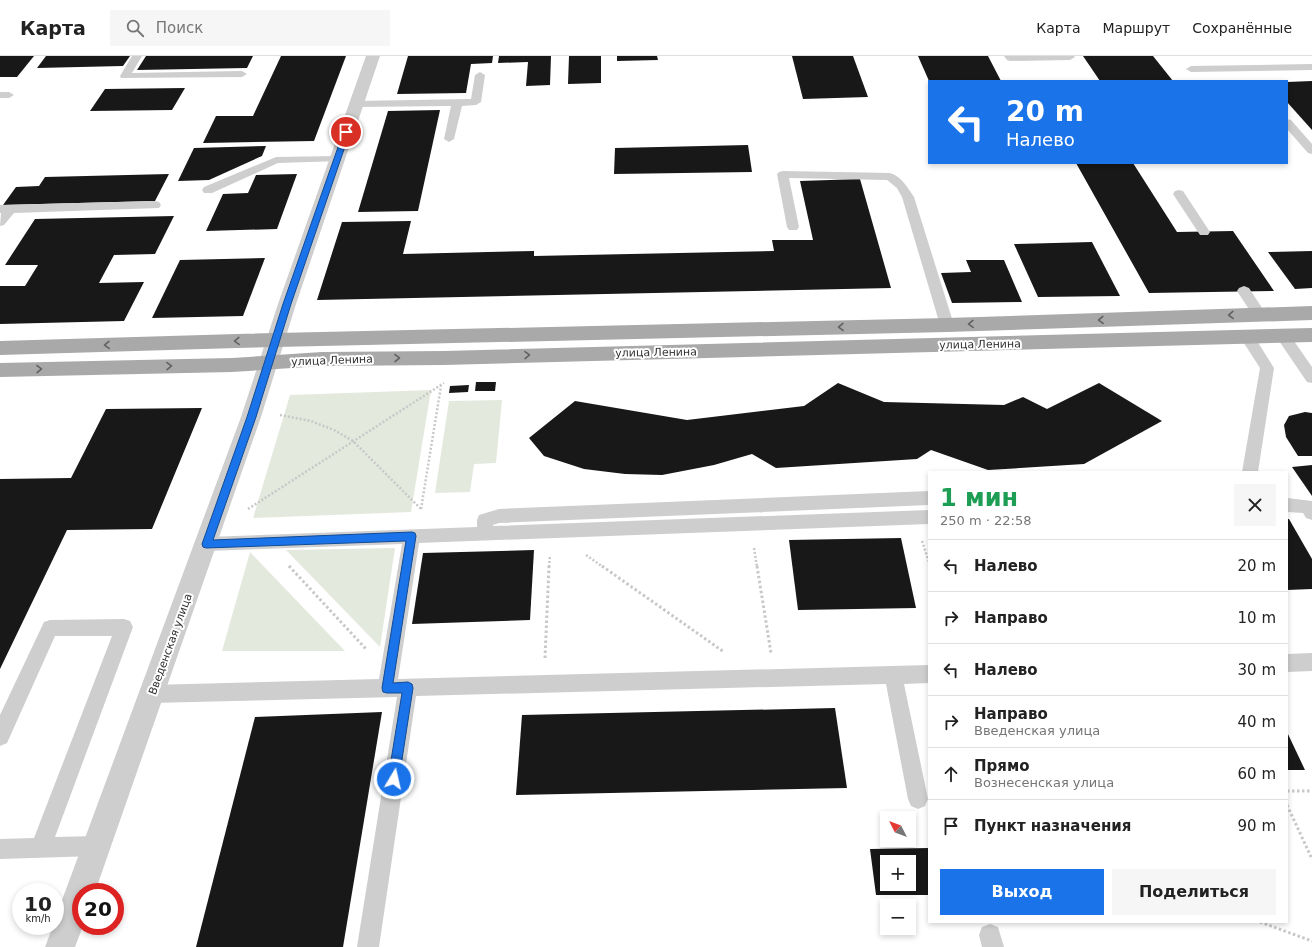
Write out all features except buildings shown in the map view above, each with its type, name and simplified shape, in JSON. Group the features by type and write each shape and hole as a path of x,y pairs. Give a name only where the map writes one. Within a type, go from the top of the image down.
{"main road":[{"name":"улица Ленина","path":"0,348 276,340 947,325 1312,313"},
{"name":"улица Ленина","path":"1,371 232,365 322,359 478,357 1312,335"}],"street":[{"name":"Введенская улица","path":"60,947 252,417 287,304 373,56"}],"lane":[{"path":"137,56 125,76 242,74"},
{"path":"1009,56 1010,58 1070,57"},
{"path":"1191,69 1312,67"},
{"path":"1240,68 1247,77"},
{"path":"356,104 476,102 480,75"},
{"path":"449,138 456,103"},
{"path":"1288,123 1312,151"},
{"path":"208,190 276,160 337,159"},
{"path":"793,227 783,174 890,177 901,186 908,197 947,325"},
{"path":"1179,194 1204,232"},
{"path":"0,222 5,209 155,205"},
{"path":"1244,291 1259,314"},
{"path":"1282,335 1312,378"},
{"path":"1247,337 1267,368 1250,471"},
{"path":"485,534 486,520 499,516 928,498"},
{"path":"1288,506 1308,506 1312,512"},
{"path":"208,538 268,542 928,517"},
{"path":"388,681 414,536"},
{"path":"0,736 50,628 124,627 40,848"},
{"path":"1288,663 1312,662"},
{"path":"151,694 388,681 408,688 928,674"},
{"path":"893,675 918,799"},
{"path":"368,947 408,688"},
{"path":"0,849 96,846"}],"path":[{"path":"208,538 353,441 441,385 478,357"},
{"path":"414,536 421,509 441,385"},
{"path":"252,417 282,414 311,421 334,430 353,441 421,509"},
{"path":"750,523 768,678"},
{"path":"552,531 768,678"},
{"path":"544,684 552,531"},
{"path":"268,542 388,681"},
{"path":"1288,791 1312,791"},
{"path":"1288,807 1312,859"},
{"path":"1263,923 1312,940"}],"shaded area":[{"path":"431,390 411,512 253,518 290,395"},
{"path":"502,400 496,463 474,464 470,492 435,493 449,401"},
{"path":"395,548 380,647 286,550"},
{"path":"250,552 345,651 222,651"}],"route":[{"path":"346,132 287,304 252,417 206,544 412,536 387,688 408,688 394,779"}]}
